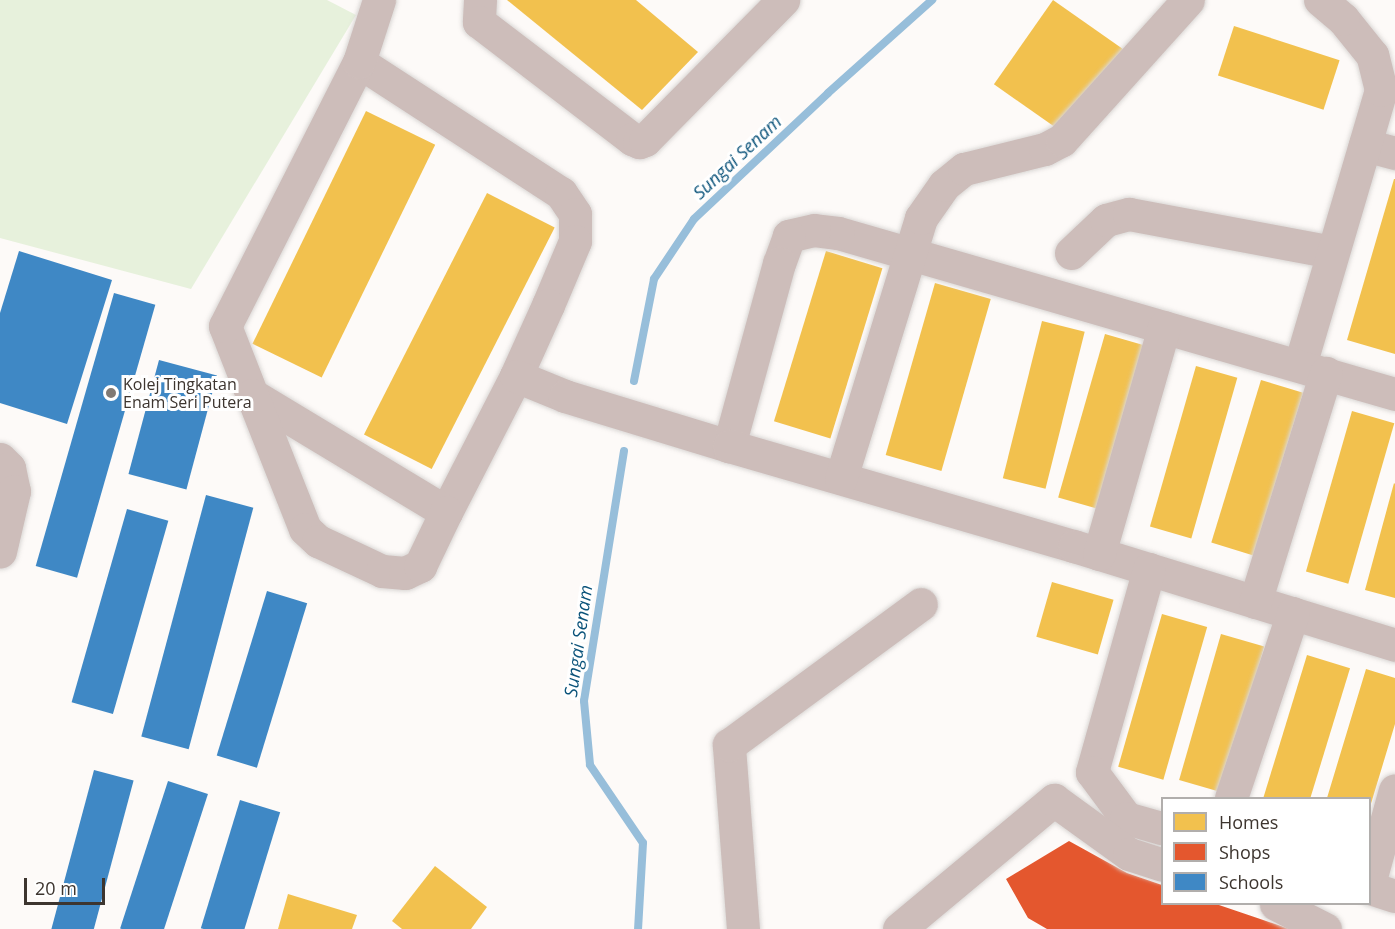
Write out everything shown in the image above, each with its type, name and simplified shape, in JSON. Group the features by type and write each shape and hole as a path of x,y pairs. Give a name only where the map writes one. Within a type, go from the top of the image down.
{"street":[{"path":"359,62 561,193 576,214 575,241 516,376 420,566 405,573 382,571 318,540 305,529 225,326 359,62 380,0"},
{"path":"480,0 479,22 639,142 645,140 783,0"},
{"path":"841,478 921,218 944,185 964,169 1045,149 1062,141 1188,0"},
{"path":"1255,602 1313,369 1332,252 1380,149 1381,90 1372,56 1343,19 1320,0"},
{"path":"1071,253 1106,220 1128,214 1332,252"},
{"path":"729,446 779,263 789,236 814,230 838,233 909,253 1395,394"},
{"path":"1099,554 1164,327"},
{"path":"516,376 565,396 1099,554 1395,645"},
{"path":"252,395 446,512"},
{"path":"0,459 9,468 14,491 0,551"},
{"path":"1149,569 1092,772 1126,818 1161,828"},
{"path":"742,929 729,745 921,604"},
{"path":"1232,797 1293,613"},
{"path":"1371,876 1395,790"},
{"path":"899,929 1054,800 1129,854 1161,865"},
{"path":"1371,888 1395,896"},
{"path":"1280,905 1325,929"}],"green space":[{"path":"0,0 327,0 356,15 191,289 0,238"}],"building: Homes":[{"path":"507,0 636,0 698,52 642,110"},
{"path":"1053,0 1124,50 1065,134 994,84"},
{"path":"1234,26 1340,60 1323,110 1218,75"},
{"path":"366,111 435,145 322,378 252,344"},
{"path":"1395,179 1395,354 1347,340"},
{"path":"487,193 555,228 432,469 364,434"},
{"path":"826,251 882,268 830,438 774,421"},
{"path":"935,283 991,299 941,471 886,455"},
{"path":"1042,321 1085,332 1046,489 1003,478"},
{"path":"1105,334 1149,347 1102,510 1058,497"},
{"path":"1196,366 1237,378 1191,538 1150,527"},
{"path":"1261,380 1303,393 1253,555 1211,543"},
{"path":"1352,411 1394,423 1348,584 1306,572"},
{"path":"1395,484 1395,598 1365,590"},
{"path":"1052,582 1114,600 1098,654 1036,637"},
{"path":"1162,614 1207,627 1163,780 1118,767"},
{"path":"1221,634 1264,646 1222,793 1179,780"},
{"path":"1307,655 1350,668 1311,797 1264,797"},
{"path":"1366,669 1395,678 1395,724 1371,804 1371,797 1327,797"},
{"path":"435,866 487,907 471,929 402,929 392,921"},
{"path":"288,894 357,915 352,929 278,929"}],"building: Shops":[{"path":"1069,841 1127,873 1161,885 1161,905 1219,905 1290,929 1047,929 1028,918 1006,879"}],"building: Schools":[{"path":"19,251 112,280 67,424 0,403 0,313"},
{"path":"114,293 155,305 77,578 36,566"},
{"path":"159,360 217,376 186,490 128,474"},
{"path":"206,495 253,508 189,749 141,736"},
{"path":"127,509 168,521 113,714 72,702"},
{"path":"267,591 307,603 257,768 217,755"},
{"path":"94,770 134,781 94,929 51,929"},
{"path":"168,781 208,794 164,929 120,928"},
{"path":"240,800 280,812 244,929 201,928"}],"waterway":[{"name":"Sungai Senam","path":"634,381 654,279 694,219 828,93 932,0"},
{"name":"Sungai Senam","path":"624,451 584,701 590,765 643,843 638,929"}],"place":[{"name":"Kolej Tingkatan Enam Seri Putera","path":"111,393"}]}
